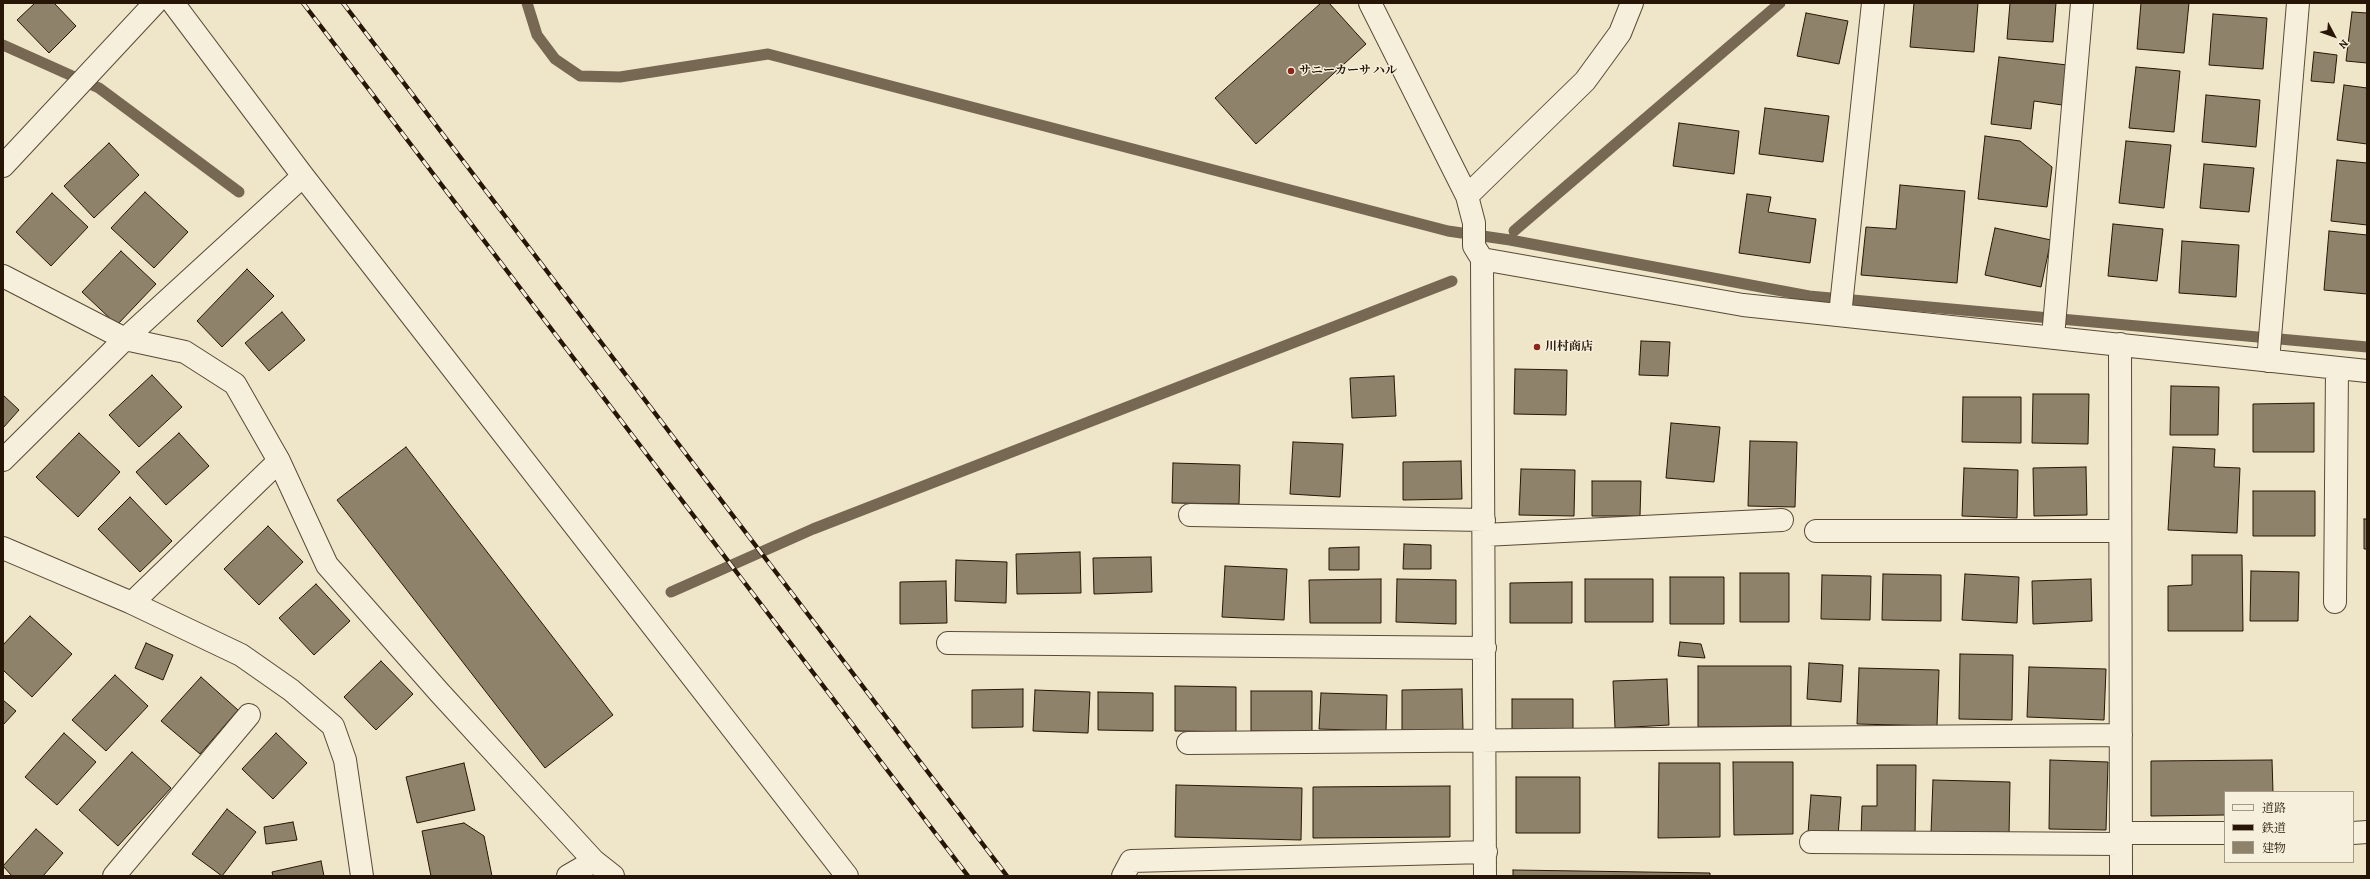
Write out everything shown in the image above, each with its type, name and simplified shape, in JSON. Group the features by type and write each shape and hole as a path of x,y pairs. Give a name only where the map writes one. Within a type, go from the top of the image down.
{"street":[{"path":"3,166 155,3"},
{"path":"172,3 303,176 847,876"},
{"path":"1370,3 1467,196 1474,223 1478,253 1484,527 1485,876"},
{"path":"1467,196 1585,81 1620,33 1632,3"},
{"path":"1841,305 1873,3"},
{"path":"2055,324 2082,3"},
{"path":"2268,354 2298,3"},
{"path":"3,460 125,339 303,176"},
{"path":"1478,253 1743,305 1841,305 2055,324 2120,344 2268,354 2337,369 2367,371"},
{"path":"3,276 125,339 185,352 235,384 279,461 327,565 439,692 594,861 613,876"},
{"path":"2120,344 2121,876"},
{"path":"2335,602 2337,369"},
{"path":"132,602 279,461"},
{"path":"1190,515 1484,527 1782,520"},
{"path":"1816,531 2120,530"},
{"path":"3,548 132,602 240,655 291,690 333,726 345,760 362,876"},
{"path":"948,642 1485,648"},
{"path":"114,876 249,715"},
{"path":"1188,743 2121,735"},
{"path":"2354,832 2367,832"},
{"path":"1812,842 2121,839 2224,833"},
{"path":"1123,876 1131,861 1486,852"},
{"path":"568,876 594,861"}],"building":[{"path":"35,3 54,3 76,26 49,53 17,20"},
{"name":"サニーカーサ ハル","path":"1321,3 1329,3 1366,44 1256,144 1215,98"},
{"path":"1914,3 1978,3 1974,52 1910,47"},
{"path":"2010,3 2056,3 2053,42 2007,39"},
{"path":"2141,3 2189,3 2184,53 2137,49"},
{"path":"2352,12 2367,13 2367,63 2346,61"},
{"path":"1806,13 1848,21 1839,64 1797,56"},
{"path":"2213,14 2267,18 2263,69 2209,65"},
{"path":"2314,52 2337,55 2334,83 2311,81"},
{"path":"1999,57 2067,65 2062,105 2034,101 2031,129 1991,124"},
{"path":"2136,67 2180,71 2174,132 2129,128"},
{"path":"2344,85 2367,88 2367,144 2337,140"},
{"path":"2206,95 2260,100 2256,147 2202,142"},
{"path":"1765,108 1829,116 1823,162 1759,154"},
{"path":"1679,123 1739,131 1734,174 1673,166"},
{"path":"1985,136 2020,141 2052,167 2047,207 1978,199"},
{"path":"2126,141 2171,145 2164,208 2119,203"},
{"path":"109,143 139,175 94,218 64,186"},
{"path":"2337,160 2367,163 2367,225 2331,221"},
{"path":"2204,164 2254,168 2249,212 2200,208"},
{"path":"1900,185 1965,191 1957,283 1861,275 1866,227 1896,229"},
{"path":"145,192 188,232 154,268 111,228"},
{"path":"52,193 88,227 51,266 16,232"},
{"path":"1747,194 1771,197 1768,212 1816,219 1810,263 1739,253"},
{"path":"2113,224 2163,229 2157,281 2108,276"},
{"path":"1995,228 2051,240 2041,287 1985,275"},
{"path":"2329,231 2367,235 2367,294 2324,290"},
{"path":"2182,241 2239,245 2236,297 2179,293"},
{"path":"121,251 156,284 117,325 82,292"},
{"path":"247,269 274,296 222,347 197,321"},
{"path":"282,312 305,340 269,371 245,343"},
{"path":"1641,341 1670,342 1668,376 1639,375"},
{"path":"1515,369 1567,370 1566,415 1514,414"},
{"path":"152,375 182,407 139,447 109,415"},
{"path":"1394,376 1396,416 1352,418 1350,378"},
{"path":"2171,386 2219,387 2218,435 2170,435"},
{"path":"2033,394 2089,394 2088,444 2032,443"},
{"path":"3,395 19,410 3,428"},
{"path":"1963,397 2021,397 2021,443 1962,442"},
{"path":"2314,403 2314,452 2253,452 2253,404"},
{"path":"1671,423 1720,427 1714,482 1666,478"},
{"path":"79,433 120,472 78,517 36,477"},
{"path":"179,433 209,466 166,505 136,472"},
{"path":"1750,441 1797,442 1795,507 1748,506"},
{"path":"1293,442 1343,444 1340,497 1290,494"},
{"path":"406,447 613,715 545,768 337,500"},
{"path":"2173,447 2215,449 2214,467 2240,468 2237,533 2168,530"},
{"path":"1461,461 1462,499 1403,500 1403,462"},
{"path":"1173,463 1240,465 1239,504 1172,503"},
{"path":"2086,467 2087,515 2034,516 2033,468"},
{"path":"1964,468 2018,470 2017,518 1962,516"},
{"path":"1521,469 1575,470 1574,516 1519,515"},
{"path":"1592,481 1641,481 1640,516 1592,516"},
{"path":"2253,491 2315,491 2315,536 2253,536"},
{"path":"130,497 172,541 140,572 98,529"},
{"path":"2364,519 2367,519 2367,549 2364,549"},
{"path":"268,526 303,562 259,605 224,569"},
{"path":"1404,544 1431,545 1431,569 1403,569"},
{"path":"1359,547 1359,570 1329,570 1329,548"},
{"path":"1080,552 1081,593 1017,594 1016,554"},
{"path":"2192,555 2242,555 2243,631 2168,631 2168,586 2192,585"},
{"path":"1151,557 1152,592 1094,594 1093,558"},
{"path":"956,560 1007,562 1006,603 955,601"},
{"path":"1225,566 1287,569 1284,620 1222,617"},
{"path":"2251,571 2299,572 2298,621 2250,621"},
{"path":"1740,573 1789,573 1789,622 1740,622"},
{"path":"1883,574 1941,575 1941,621 1882,620"},
{"path":"1965,574 2019,577 2017,623 1962,620"},
{"path":"1822,575 1871,576 1870,620 1821,619"},
{"path":"1670,577 1724,577 1724,624 1670,624"},
{"path":"1381,579 1381,623 1310,623 1309,580"},
{"path":"1397,579 1456,580 1456,624 1396,622"},
{"path":"1585,579 1653,579 1653,622 1585,622"},
{"path":"2091,579 2092,621 2033,624 2032,581"},
{"path":"946,581 947,623 900,624 900,582"},
{"path":"1572,582 1572,623 1510,623 1510,583"},
{"path":"316,584 350,621 314,655 279,618"},
{"path":"30,616 72,654 32,697 3,670 3,645"},
{"path":"1680,642 1701,644 1705,658 1678,656"},
{"path":"146,643 173,655 163,680 135,668"},
{"path":"1960,654 2013,655 2012,720 1959,719"},
{"path":"381,661 413,694 376,730 344,697"},
{"path":"1809,663 1843,665 1841,702 1807,699"},
{"path":"1698,666 1791,666 1791,726 1698,727"},
{"path":"2029,667 2106,669 2104,720 2027,717"},
{"path":"1859,668 1939,670 1937,726 1857,724"},
{"path":"115,675 148,706 106,751 72,720"},
{"path":"201,677 238,710 200,754 161,721"},
{"path":"1667,679 1669,725 1615,728 1613,681"},
{"path":"1175,686 1236,687 1236,732 1175,731"},
{"path":"1023,689 1023,727 972,728 972,690"},
{"path":"1462,689 1463,730 1402,730 1402,690"},
{"path":"1035,690 1090,692 1088,733 1033,731"},
{"path":"1251,691 1312,691 1312,732 1251,731"},
{"path":"1098,692 1153,693 1153,731 1098,730"},
{"path":"1321,693 1387,695 1386,731 1319,729"},
{"path":"1512,699 1573,699 1573,730 1512,730"},
{"path":"3,700 16,711 3,725"},
{"path":"64,733 96,762 57,805 25,777"},
{"path":"276,733 307,763 273,799 242,769"},
{"path":"132,752 171,788 118,846 79,810"},
{"path":"2050,760 2108,762 2106,830 2049,829"},
{"path":"2272,760 2273,791 2224,791 2224,815 2151,816 2151,761"},
{"path":"1733,762 1793,762 1793,834 1734,835"},
{"path":"464,763 475,810 417,823 406,777"},
{"path":"1659,763 1720,763 1720,837 1658,838"},
{"path":"1877,765 1916,765 1915,837 1861,837 1862,806 1877,806"},
{"path":"1516,777 1580,777 1580,833 1516,833"},
{"path":"1933,780 2010,782 2009,836 1931,833"},
{"path":"1176,785 1302,788 1301,840 1175,837"},
{"path":"1450,786 1450,837 1313,838 1313,787"},
{"path":"1811,795 1841,797 1838,836 1808,833"},
{"path":"227,809 256,832 222,876 192,854"},
{"path":"293,822 297,840 266,844 264,827"},
{"path":"464,823 484,836 492,876 431,876 422,831"},
{"path":"36,829 63,853 43,876 12,876 3,866"},
{"path":"321,861 324,876 273,876 272,872"},
{"path":"1513,870 1710,873 1710,876 1513,876"}],"waterway":[{"path":"527,3 537,35 555,59 580,76 620,77 768,54 1448,231 1510,240 1809,296 2367,347"},
{"path":"1514,231 1780,3"},
{"path":"3,45 99,88 239,192"},
{"path":"671,592 813,529 1452,281"}],"railway":[{"path":"303,3 968,876"},
{"path":"343,3 1007,876"}],"place":[{"name":"サニーカーサ ハル","path":"1291,71"},
{"name":"川村商店","path":"1537,347"}]}
